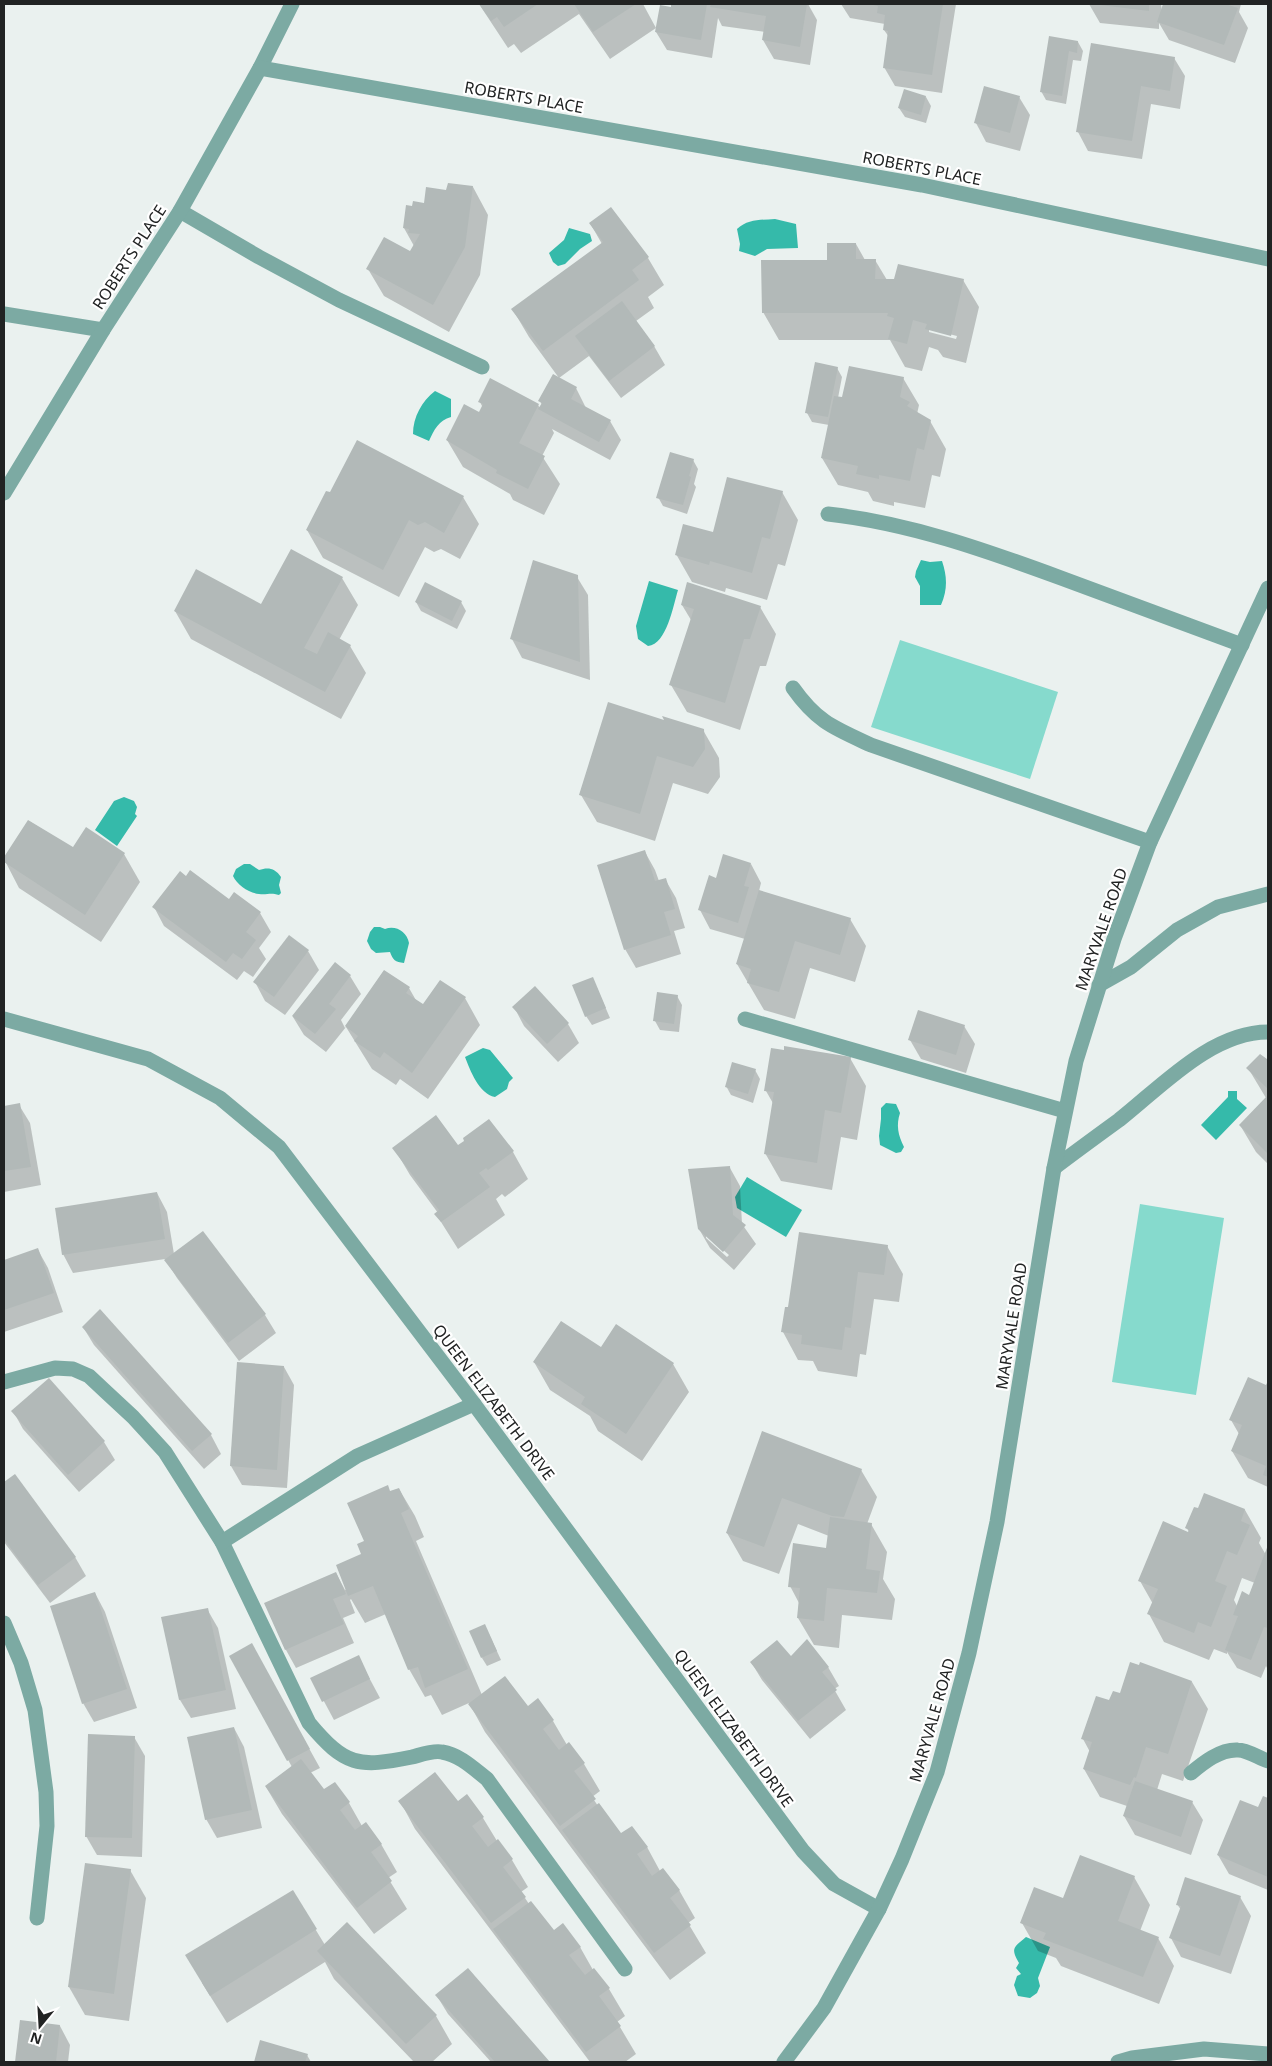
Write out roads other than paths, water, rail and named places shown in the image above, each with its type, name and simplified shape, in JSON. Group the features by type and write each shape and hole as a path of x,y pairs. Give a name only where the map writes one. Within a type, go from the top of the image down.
{"street":[{"path":"260,68 292,4"},
{"name":"ROBERTS PLACE","path":"4,494 103,330 180,211 260,68 922,185 1268,258"},
{"path":"180,211 258,257 339,300 482,367"},
{"path":"4,314 103,330"},
{"path":"828,514 866,519 937,536 1011,560 1242,645"},
{"name":"MARYVALE ROAD","path":"784,2062 824,2008 879,1909 902,1860 937,1772 969,1653 997,1522 1054,1168 1076,1061 1114,939 1150,842 1242,645 1262,616 1268,588"},
{"path":"793,688 806,707 821,720 871,745 1150,842"},
{"path":"1100,984 1131,967 1177,930 1218,907 1268,894"},
{"name":"QUEEN ELIZABETH DRIVE","path":"4,1019 148,1059 220,1098 278,1147 474,1404 803,1851 834,1884 879,1909"},
{"path":"745,1019 1065,1111"},
{"path":"1054,1168 1119,1120 1201,1054 1238,1038 1257,1032 1268,1032"},
{"path":"4,1382 55,1368 73,1369 89,1376 134,1417 165,1452 222,1542 309,1723 326,1743 350,1761 380,1764 440,1751 460,1758 487,1779 625,1969"},
{"path":"222,1542 357,1456 474,1404"},
{"path":"4,1624 21,1663 35,1710 46,1792 47,1826 37,1918"},
{"path":"1191,1773 1211,1758 1224,1752 1238,1750 1268,1761"},
{"path":"1118,2062 1132,2058 1204,2050 1268,2054"}]}
